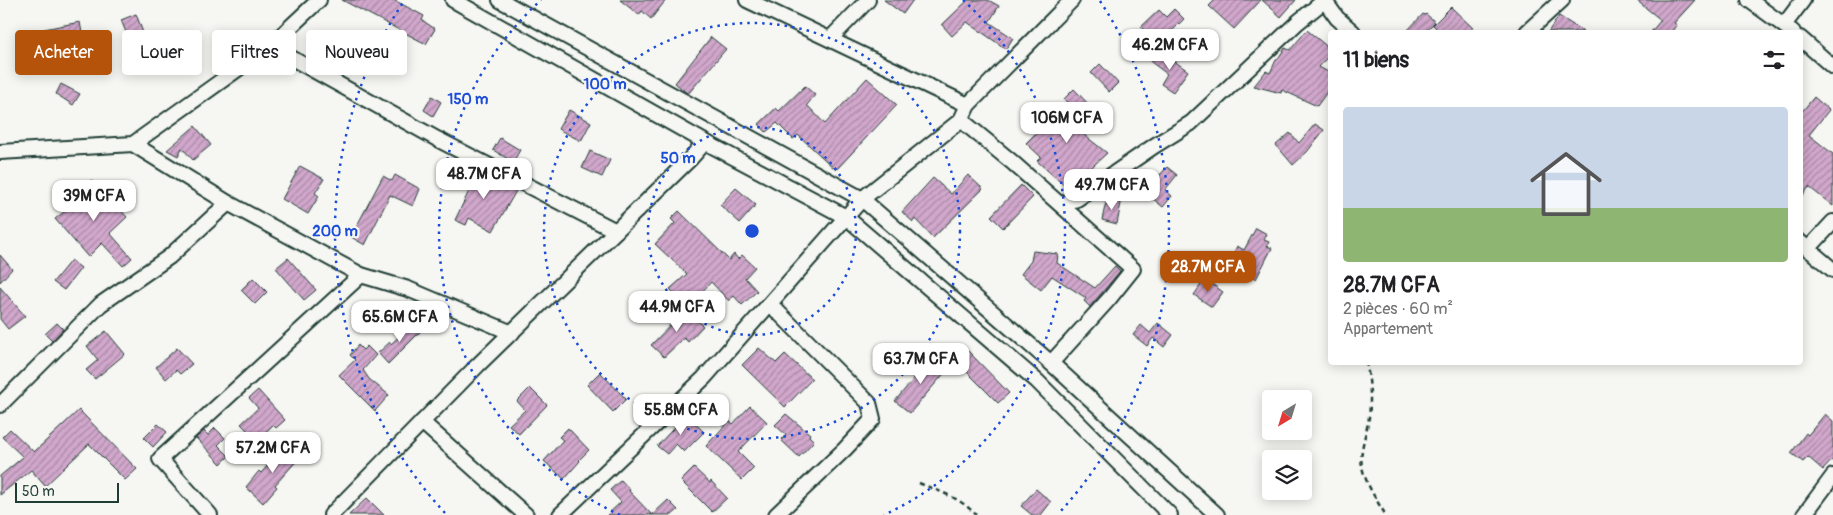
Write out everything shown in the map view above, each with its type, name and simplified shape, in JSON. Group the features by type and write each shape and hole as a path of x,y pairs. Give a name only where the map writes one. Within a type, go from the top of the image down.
{"street":[{"path":"287,30 319,0"},
{"path":"453,0 705,142 846,217 1037,380 1170,515"},
{"path":"500,0 862,199 1051,363 1217,515"},
{"path":"747,0 968,105"},
{"path":"830,39 868,0"},
{"path":"560,515 704,378 862,199 961,120 968,105 1072,0"},
{"path":"1060,204 1077,199 1191,123 1298,22 1325,0 1337,18 1351,30"},
{"path":"1528,30 1562,0"},
{"path":"1749,0 1789,29 1803,0"},
{"path":"1803,41 1833,67"},
{"path":"296,60 437,139 616,231"},
{"path":"0,152 134,144 230,75"},
{"path":"961,120 1133,269 1109,299 1051,363"},
{"path":"331,515 422,422 690,159 705,142"},
{"path":"134,144 228,203 360,275 408,289 512,333"},
{"path":"0,404 101,304 169,257 228,203"},
{"path":"1833,222 1804,246 1833,270"},
{"path":"210,515 160,459 360,275"},
{"path":"770,304 869,403 873,420 776,515"},
{"path":"422,422 526,515"},
{"path":"1804,515 1833,476"}],"path":[{"path":"1367,365 1369,372 1369,416 1364,439 1362,466 1378,504 1386,515"},
{"path":"919,483 958,499 976,515"}],"building":[{"path":"342,0 394,0 424,16 422,20 435,29 426,44 407,34 407,30 399,30"},
{"path":"620,0 666,0 651,19 642,11 639,15"},
{"path":"884,0 913,0 903,14"},
{"path":"968,0 988,0 999,6 989,22 1013,38 1006,49 967,22 952,36 942,25"},
{"path":"1215,0 1261,0 1234,29 1209,6"},
{"path":"1262,0 1296,0 1281,17"},
{"path":"1636,0 1695,0 1674,23 1677,25 1673,30 1653,30 1661,20"},
{"path":"1451,7 1475,30 1438,30 1433,25"},
{"path":"1174,9 1184,19 1158,45 1141,27 1159,10 1166,17"},
{"path":"136,14 142,30 125,30 121,20"},
{"path":"1423,14 1426,14 1435,22 1427,30 1408,30"},
{"path":"1559,16 1581,30 1549,30"},
{"path":"80,22 81,30 44,30"},
{"path":"1307,30 1328,47 1328,56 1319,67 1328,72 1328,91 1317,106 1282,90 1281,93 1254,86 1266,71 1270,73 1276,60 1285,48 1290,50"},
{"path":"711,37 726,49 688,94 675,83"},
{"path":"1159,50 1188,71 1173,92 1161,84 1167,74 1151,62"},
{"path":"1100,64 1118,83 1109,92 1091,73"},
{"path":"867,78 897,105 836,170 798,135 793,139 777,123 766,132 759,124 776,108 779,111 805,86 815,95 807,105 825,124"},
{"path":"61,84 80,94 73,105 56,94"},
{"path":"1074,89 1092,108 1075,125 1083,134 1107,153 1068,189 1037,161 1041,157 1026,143 1044,125 1047,127 1069,105 1064,99"},
{"path":"432,96 441,102 433,116 424,110"},
{"path":"1814,97 1829,110 1809,135 1833,154 1833,206 1809,187 1803,195 1803,110"},
{"path":"569,110 591,122 581,141 558,129"},
{"path":"1315,124 1324,130 1307,152 1293,165 1276,145 1290,133 1299,143"},
{"path":"195,126 211,145 193,160 182,148 178,156 167,150"},
{"path":"500,138 520,150 513,162 493,150"},
{"path":"590,151 610,160 602,177 582,168"},
{"path":"300,166 324,179 315,193 319,196 308,214 282,199"},
{"path":"468,166 516,191 493,231 469,218 466,225 455,220 471,187 460,180"},
{"path":"1167,167 1177,175 1165,190 1172,196 1163,207 1146,193 1138,191 1141,172 1160,175"},
{"path":"395,175 420,189 413,206 390,195 365,245 351,237 383,176 392,181"},
{"path":"968,175 983,189 933,238 915,219 913,222 902,212 933,178 951,194"},
{"path":"91,180 127,217 110,233 132,258 123,266 102,243 88,257 55,219 70,207 67,203"},
{"path":"1021,185 1033,197 1003,228 991,216"},
{"path":"736,188 756,205 740,223 720,205"},
{"path":"1110,195 1121,203 1117,224 1102,220"},
{"path":"679,211 729,260 734,254 738,259 742,255 755,267 745,278 757,291 742,305 734,296 729,301 711,282 688,307 670,289 687,274 655,244 675,223 671,219"},
{"path":"1256,228 1267,234 1264,240 1269,242 1267,246 1272,248 1256,279 1228,265 1237,246 1244,250"},
{"path":"1033,251 1058,254 1057,263 1095,288 1115,266 1120,271 1090,307 1084,301 1086,298 1052,276 1041,290 1021,274 1031,261"},
{"path":"0,255 12,269 0,282"},
{"path":"288,258 316,290 304,300 276,268"},
{"path":"71,260 81,268 64,290 53,282"},
{"path":"253,278 267,292 255,304 241,290"},
{"path":"1205,279 1223,292 1212,307 1194,295"},
{"path":"0,287 25,316 8,329 0,319"},
{"path":"686,309 703,326 688,342 684,338 664,357 651,345"},
{"path":"416,321 424,328 388,364 378,353"},
{"path":"57,323 63,329 52,341 45,334"},
{"path":"1158,323 1173,335 1164,347 1153,338 1147,346 1133,335 1141,325 1150,333"},
{"path":"106,331 125,354 95,379 86,370 98,360 87,346"},
{"path":"358,345 363,350 367,346 376,355 363,370 369,379 389,395 375,411 339,375 355,360 350,355"},
{"path":"177,348 192,364 180,374 176,370 166,379 156,367"},
{"path":"759,348 776,363 785,354 812,379 785,407 742,365"},
{"path":"968,351 1009,393 998,403 957,362"},
{"path":"932,357 947,370 910,413 895,401"},
{"path":"600,372 626,399 613,412 587,385"},
{"path":"530,388 547,405 519,434 509,425 525,410 517,401"},
{"path":"258,390 285,420 276,428 273,425 257,440 241,424 258,408 249,398"},
{"path":"750,406 767,422 738,452 754,468 742,480 706,446 729,421 733,424"},
{"path":"79,410 137,469 125,480 89,444 45,486 31,470 0,495 0,476 23,457 2,437 10,429 34,452"},
{"path":"786,414 810,434 809,436 814,441 799,457 781,440 786,435 775,425"},
{"path":"1825,414 1833,421 1833,459 1823,470 1808,457 1803,462 1791,453 1806,433 1808,435"},
{"path":"686,415 704,432 684,452 676,444 667,454 657,446"},
{"path":"158,424 167,432 153,447 144,438"},
{"path":"215,428 225,438 218,445 229,456 221,464 196,438 204,431 208,435"},
{"path":"568,428 589,450 564,479 544,461 563,440 559,437"},
{"path":"286,445 300,457 275,485 277,487 263,503 246,487 259,471 261,473"},
{"path":"694,468 710,483 711,481 727,498 712,512 681,481"},
{"path":"621,480 652,515 607,515 621,502 610,490"},
{"path":"1036,489 1051,502 1041,515 1032,515 1021,506"},
{"path":"367,498 384,515 349,515"},
{"path":"668,500 678,510 672,515 652,515"}]}
